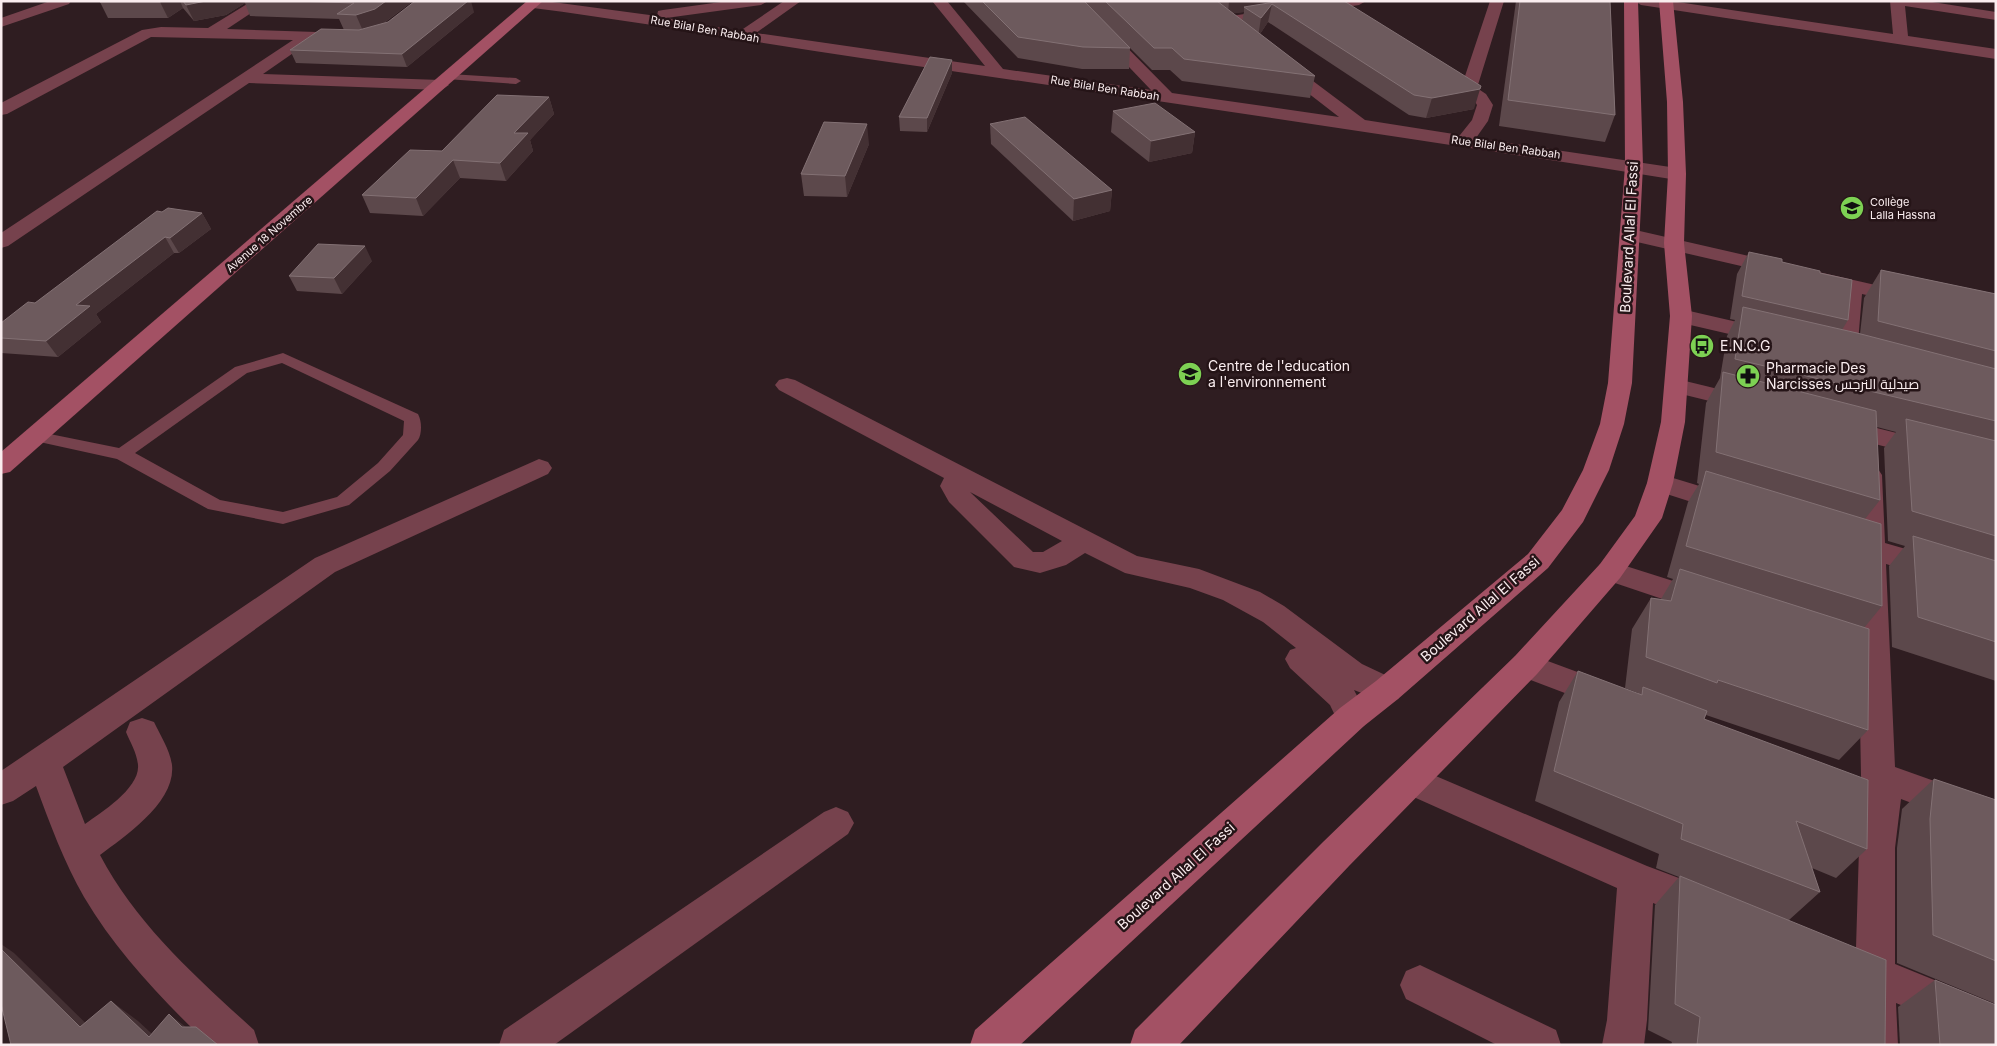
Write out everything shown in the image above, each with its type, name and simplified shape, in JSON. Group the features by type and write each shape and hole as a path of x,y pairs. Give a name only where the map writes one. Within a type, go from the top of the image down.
{"main road":[{"name":"Boulevard Allal El Fassi","path":"990,1045 1352,717 1387,690 1538,561 1573,515 1596,470 1612,424 1620,383 1634,166 1631,1"},
{"name":"Avenue 18 Novembre","path":"1,466 534,2"},
{"path":"1150,1045 1526,664 1610,571 1648,518 1660,483 1673,422 1682,316 1674,243 1677,174 1675,102 1658,2"}],"street":[{"path":"1,23 64,1"},
{"path":"210,33 262,1"},
{"path":"638,17 761,1"},
{"path":"743,36 794,1"},
{"path":"939,1 997,71"},
{"path":"1073,1 1168,98"},
{"path":"1225,21 1359,1"},
{"path":"1469,89 1497,1"},
{"path":"1901,40 1897,1 1996,16"},
{"name":"Rue Bilal Ben Rabbah","path":"534,2 638,17 743,36 997,71 1677,174"},
{"path":"1658,2 1996,54"},
{"path":"1333,5 1357,20"},
{"path":"1212,11 1240,32"},
{"path":"1,110 138,36 154,31 307,37 364,37"},
{"path":"1,242 307,37"},
{"path":"1270,55 1361,125"},
{"path":"1437,69 1480,97 1485,105 1480,121 1465,141"},
{"path":"248,78 445,81"},
{"path":"1631,235 1674,243 1928,303"},
{"path":"1845,355 1852,285"},
{"path":"1682,316 1790,342"},
{"path":"787,385 1141,568 1190,577 1258,604 1338,666 1361,680 1387,690"},
{"path":"1677,386 1773,410"},
{"path":"1821,422 1996,467"},
{"path":"1869,434 1871,549 1860,652 1869,789 1877,848 1875,974 1877,1045"},
{"path":"1,790 44,762 325,564 539,468"},
{"path":"959,474 953,486 958,496 1024,560 1031,563 1045,563 1085,540"},
{"path":"1660,483 1752,512"},
{"path":"1825,535 1996,586"},
{"path":"1610,571 1723,608"},
{"path":"1220,588 1252,620 1332,686 1341,696 1352,717"},
{"path":"1526,664 1636,707"},
{"path":"79,849 136,804 147,792 153,780 155,767 142,732"},
{"path":"44,762 79,849 97,885 121,920 184,991 238,1045"},
{"path":"1410,780 1636,880 1729,915"},
{"path":"1869,789 1996,819"},
{"path":"519,1045 836,823"},
{"path":"1623,1045 1636,880"},
{"path":"1820,952 1996,1026"},
{"path":"1420,985 1541,1045"}],"lane":[{"path":"445,81 516,81"},
{"path":"35,436 122,454 215,505 283,518 313,511 342,501 384,467 412,436 412,418 282,358 241,370 122,454"}],"building":[{"path":"101,1 162,1 100,2"},
{"path":"183,1 206,1 186,5"},
{"path":"294,1 386,1 375,9 356,15 337,14 354,3"},
{"path":"415,1 468,1 402,54 290,50 321,29 359,30 388,22"},
{"path":"982,1 1084,1 1130,48 1083,47 1018,37"},
{"path":"1105,1 1217,1 1315,76 1184,59 1172,48 1154,48"},
{"path":"1281,1 1344,1 1481,86 1480,89 1432,98 1414,95 1272,4 1261,18 1244,7"},
{"path":"1520,1 1610,1 1615,115 1508,100"},
{"path":"930,57 952,60 927,118 899,117"},
{"path":"497,95 549,97 514,133 528,133 500,163 453,160 416,198 362,195 410,150 442,151"},
{"path":"1155,103 1195,132 1151,141 1113,111"},
{"path":"1025,117 1112,190 1074,199 990,124"},
{"path":"824,122 867,124 845,176 801,174"},
{"path":"168,208 202,213 170,238 165,237 76,305 90,306 46,341 1,338 1,323 28,302 35,303 157,211 162,212"},
{"path":"318,244 365,246 334,278 289,276"},
{"path":"1749,252 1782,259 1782,262 1852,280 1848,320 1742,296"},
{"path":"1881,270 1996,294 1996,351 1878,321"},
{"path":"1743,307 1857,333 1996,369 1996,421 1735,359"},
{"path":"1723,372 1876,411 1880,500 1716,452"},
{"path":"1906,419 1996,441 1996,536 1912,511"},
{"path":"1706,471 1881,524 1882,606 1686,546"},
{"path":"1913,536 1996,561 1996,642 1918,617"},
{"path":"1680,569 1869,629 1868,730 1718,680 1717,683 1646,657 1651,598 1671,601"},
{"path":"1578,671 1642,695 1643,687 1707,711 1704,719 1868,780 1867,849 1796,821 1820,892 1681,839 1683,824 1554,771"},
{"path":"1934,779 1996,800 1996,961 1933,935 1930,819"},
{"path":"1680,876 1886,960 1885,1045 1697,1045 1700,1017 1675,1004"},
{"path":"1,949 80,1027 111,1001 149,1037 169,1014 182,1027 196,1027 218,1045 11,1045 1,1004"},
{"path":"1935,980 1996,1005 1996,1045 1940,1045"}],"place":[{"name":"Collège Lalla Hassna","path":"1852,208"},
{"name":"E.N.C.G","path":"1702,346"},
{"name":"Centre de l'education a l'environnement","path":"1190,374"},
{"name":"Pharmacie Des Narcisses صيدلية النرجس","path":"1748,376"}]}
